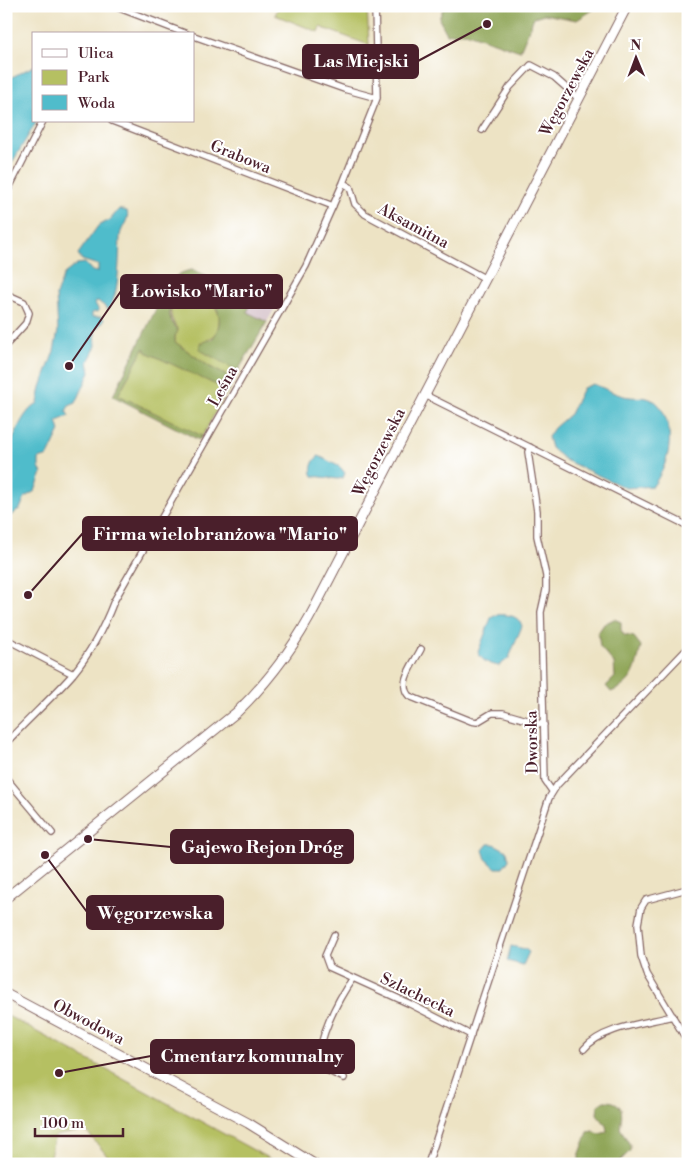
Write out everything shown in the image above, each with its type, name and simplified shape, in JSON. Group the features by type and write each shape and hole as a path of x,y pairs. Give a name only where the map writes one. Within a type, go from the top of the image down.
{"main road":[{"name":"Węgorzewska","path":"6,898 237,712 269,680 303,630 627,6"},
{"name":"Obwodowa","path":"6,994 265,1132 314,1164"}],"street":[{"path":"114,6 182,32"},
{"name":"Leśna","path":"6,743 73,674 96,640 114,601 306,266 343,183 377,98 375,6"},
{"path":"195,36 344,89 377,98"},
{"path":"482,130 504,94 531,66 554,77 579,99"},
{"path":"6,194 9,179 24,160 43,122"},
{"name":"Grabowa","path":"115,122 333,206"},
{"name":"Aksamitna","path":"343,183 350,187 355,204 365,214 486,279"},
{"path":"6,294 24,302 29,313 26,324 6,345"},
{"path":"425,395 688,526"},
{"name":"Dworska","path":"428,1164 552,791 546,784 544,726 541,612 546,590 546,576 537,536 536,512 528,452 530,447"},
{"path":"6,639 73,674"},
{"path":"552,791 688,648"},
{"path":"421,649 404,682 405,692 410,696 471,721 477,722 497,712 544,726"},
{"path":"6,778 52,833"},
{"path":"687,889 646,900 639,914 640,944 644,965 651,984 688,1042"},
{"name":"Szlachecka","path":"334,935 324,960 329,967 471,1035"},
{"path":"344,1078 322,1068 318,1059 333,1013 353,978"},
{"path":"584,1049 595,1039 609,1032 672,1016"}],"shaded area":[{"path":"254,299 275,308 267,322 247,312"}],"green space":[{"path":"279,6 367,6 369,45 320,27 318,32 275,15"},
{"path":"444,6 599,6 577,20 544,14 534,17 520,51 465,32 447,34 439,19"},
{"path":"192,270 249,296 252,303 247,312 267,322 239,369 236,370 200,350 200,343 212,339 218,327 218,313 212,301 195,293 179,298 172,307 170,317 178,331 175,336 175,342 210,367 231,378 229,391 146,352 144,348 118,395 202,436 199,440 113,396 164,289 178,275"},
{"path":"191,293 206,296 220,317 217,334 204,342 236,370 239,369 201,439 201,436 118,395 144,348 231,378 210,367 175,342 178,330 172,317 172,308 178,300"},
{"path":"614,619 621,622 621,630 624,635 634,637 641,646 633,674 625,684 611,692 606,686 615,677 614,663 600,647 598,633 604,624"},
{"path":"6,1015 279,1164 114,1164 88,1133 81,1131 55,1136 48,1164 6,1164"},
{"path":"604,1101 615,1103 621,1108 620,1128 630,1145 630,1151 617,1164 579,1164 579,1156 588,1132 593,1131 599,1134 607,1132 606,1125 597,1114 598,1105"}],"water":[{"path":"32,67 32,122 36,122 10,166 6,166 6,83 8,79"},
{"path":"119,209 127,211 128,214 120,236 117,285 112,303 108,309 98,301 95,303 99,311 92,313 92,317 102,317 104,320 95,331 96,346 88,362 90,372 76,403 69,406 66,411 69,416 57,421 60,431 48,456 39,459 39,468 42,473 35,491 25,497 20,509 6,519 5,481 7,460 14,436 22,420 32,407 38,403 41,387 54,351 58,331 56,295 64,274 77,264 85,263 92,271 98,272 98,265 82,260 78,254 98,226 110,220"},
{"path":"593,384 620,395 649,399 656,402 661,408 669,433 668,452 663,469 653,486 626,488 565,460 551,448 548,437 554,428 570,414 583,388"},
{"path":"319,456 340,467 345,473 343,478 313,476 311,471 312,465"},
{"path":"496,615 515,617 522,626 509,658 499,666 484,660 478,652 491,618"},
{"path":"488,844 494,844 507,851 509,860 503,868 496,868 486,859 483,850"},
{"path":"511,946 525,949 529,952 523,965 507,961"}],"place":[{"name":"Las Miejski","path":"487,24"},
{"name":"Łowisko \"Mario\"","path":"69,366"},
{"name":"Firma wielobranżowa \"Mario\"","path":"28,595"},
{"name":"Gajewo Rejon Dróg","path":"88,839"},
{"name":"Węgorzewska","path":"45,855"},
{"name":"Cmentarz komunalny","path":"59,1073"}]}
